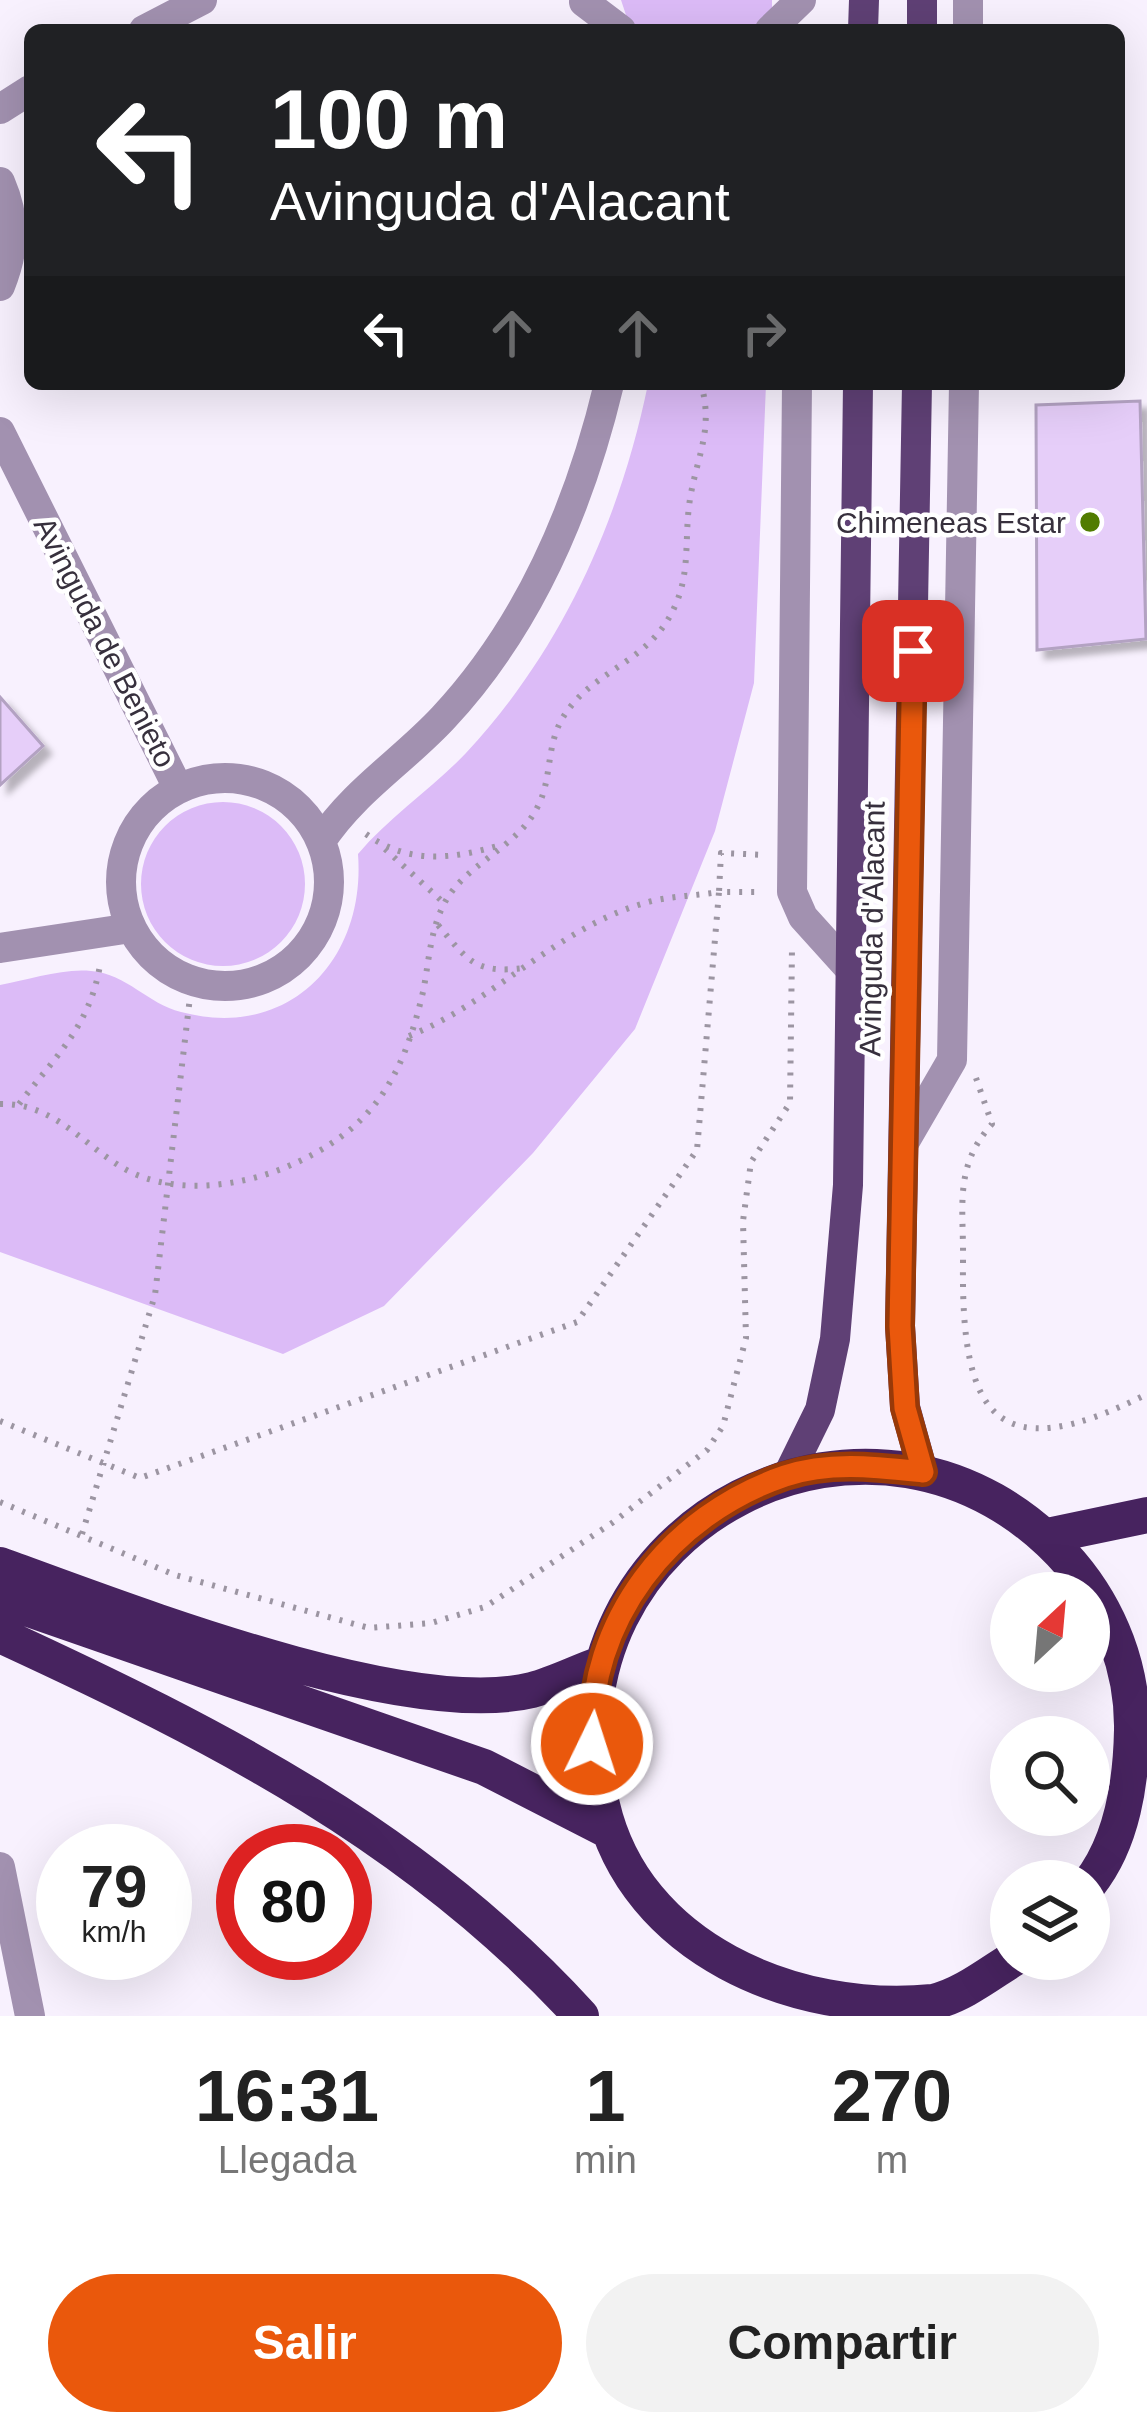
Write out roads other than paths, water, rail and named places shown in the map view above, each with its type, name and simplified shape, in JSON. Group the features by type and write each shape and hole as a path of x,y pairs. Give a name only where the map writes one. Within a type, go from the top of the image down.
{"highway":[{"path":"990,1973 933,2009 874,2010 785,1996 738,1977 673,1930 635,1881 607,1830 593,1771 591,1717 601,1664 627,1600 670,1545 724,1502 788,1475 855,1465 923,1472 989,1496 1047,1537 1087,1583 1140,1684 1130,1786 1104,1860"},
{"path":"1047,1537 1147,1514"},
{"path":"0,1564 156,1621 394,1685 456,1695 530,1690 601,1664"},
{"path":"0,1599 484,1767 607,1830"},
{"path":"0,1634 302,1789 422,1866 526,1956 581,2016"},
{"path":"738,1977 763,2016"}],"main road":[{"name":"Avinguda d'Alacant","path":"788,1475 820,1410 835,1339 848,1185 858,390"},
{"name":"Avinguda d'Alacant","path":"916,390 901,1372 923,1472"}],"street":[{"path":"156,24 202,0"},
{"path":"777,24 804,0"},
{"path":"0,182 13,218 13,252 0,286"},
{"path":"321,842 339,814 441,720 505,637 563,527 607,390"},
{"name":"Avinguda d'Alacant","path":"796,390 792,892 803,917 849,968"},
{"path":"905,1141 952,1060 964,390"},
{"name":"Avinguda de Benieto","path":"0,432 178,788"},
{"path":"0,948 118,930 191,980 230,986 260,980 286,966 308,946 323,919 329,890 321,842 297,806 270,787 239,778 178,788 150,808 132,834 118,930"},
{"path":"0,1868 30,2016"}],"place":[{"name":"Chimeneas Estar","path":"1090,522"}]}
